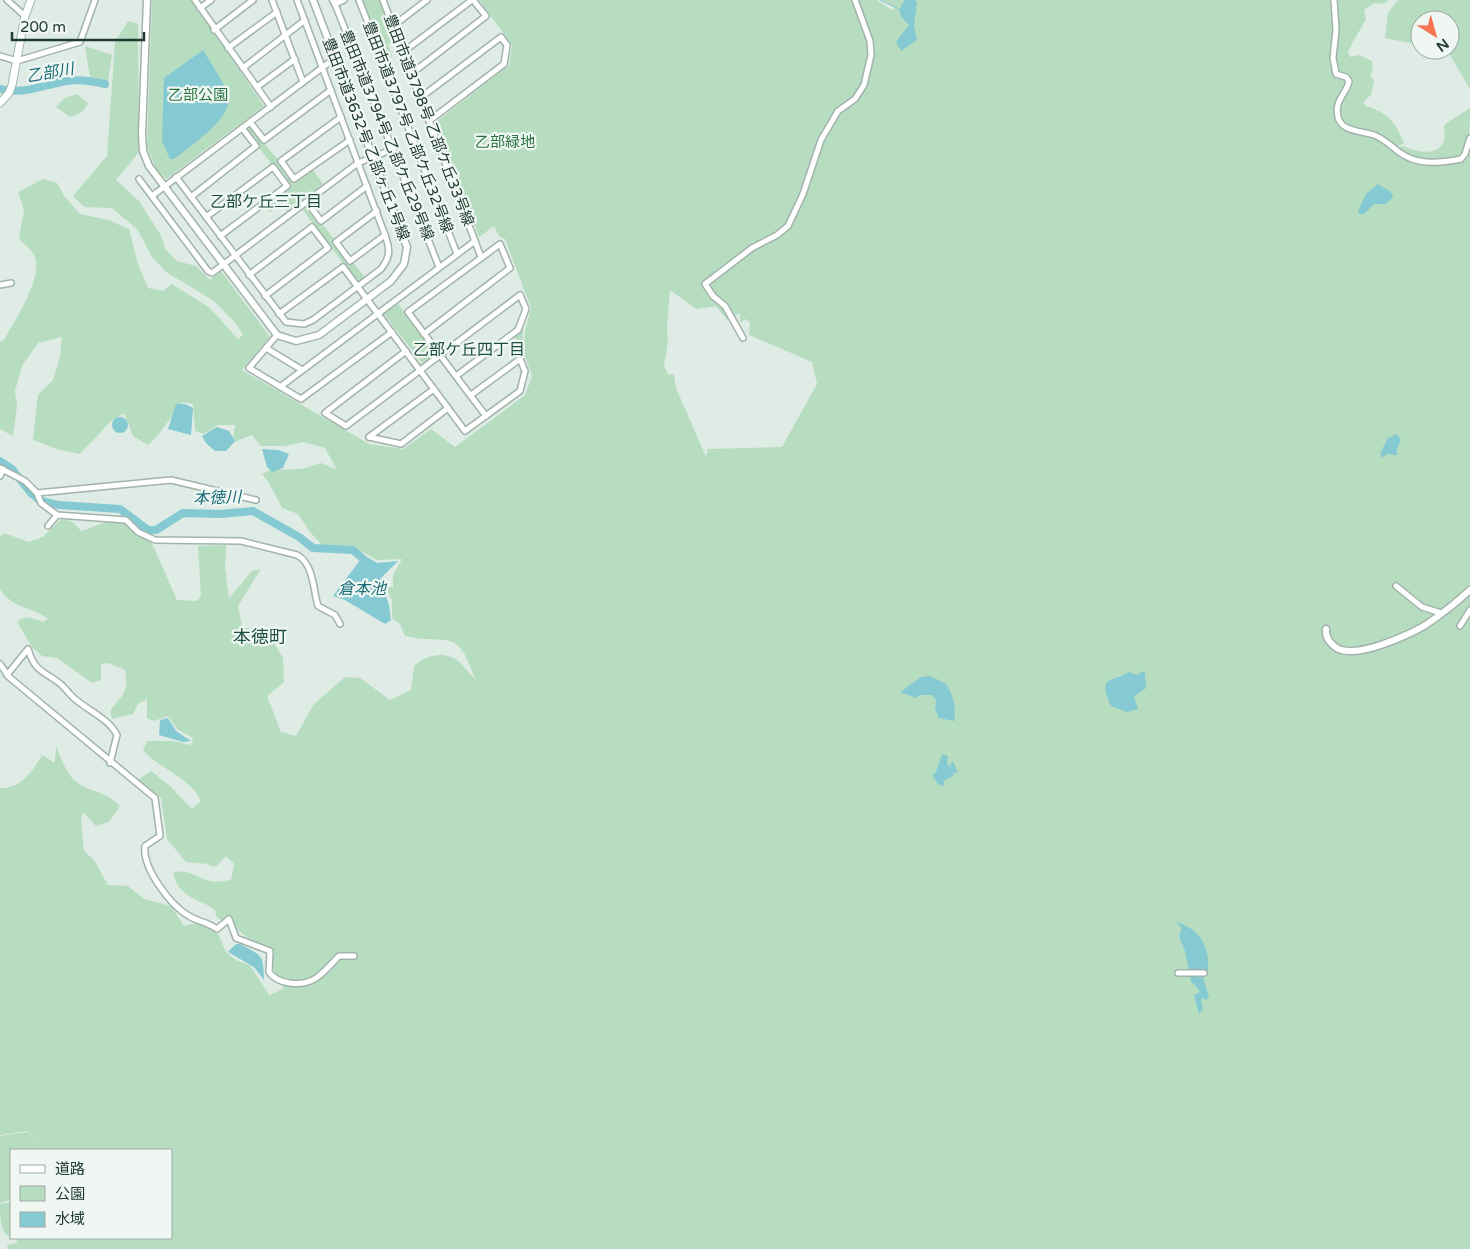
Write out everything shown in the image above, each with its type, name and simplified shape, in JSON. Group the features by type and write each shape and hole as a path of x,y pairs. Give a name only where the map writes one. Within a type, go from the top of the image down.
{"main road":[{"path":"0,103 10,90 25,16 31,0"}],"street":[{"path":"7,0 25,16"},
{"path":"0,56 17,60 80,42 95,0"},
{"path":"148,0 143,151 149,166 277,335 249,368 302,399 392,332"},
{"path":"195,0 214,30 271,106"},
{"path":"200,8 212,0"},
{"path":"214,30 253,0"},
{"path":"272,0 303,82"},
{"path":"176,177 286,322 304,324 313,320 381,269 388,260 390,250 385,234 297,0"},
{"name":"豊田市道3632号 乙部ヶ丘1号線","path":"277,335 296,340 314,338 391,281 401,270 406,258 407,247 313,0"},
{"path":"334,2 344,0"},
{"name":"豊田市道3797号 乙部ケ丘32号線","path":"359,0 457,254"},
{"path":"393,26 427,0"},
{"path":"403,52 472,0 486,16 411,74"},
{"path":"744,338 725,306 713,296 705,284 752,248 777,235 788,226 803,194 821,140 838,111 855,99 864,85 871,55 870,41 855,0"},
{"path":"1334,0 1336,30 1332,58 1336,74 1346,77 1349,81 1338,99 1338,117 1344,126 1364,134 1375,135 1408,158 1432,163 1462,159 1466,154 1470,138"},
{"name":"豊田市道3798号 乙部ケ丘33号線","path":"385,1 481,257"},
{"name":"豊田市道3794号 乙部ケ丘29号線","path":"334,2 439,267"},
{"path":"228,48 277,12"},
{"path":"243,68 304,20"},
{"path":"420,98 501,37 507,45 504,64 429,121"},
{"path":"152,196 335,58"},
{"path":"257,87 295,59"},
{"path":"250,122 264,140 331,90"},
{"path":"341,117 281,161 294,179 350,140"},
{"path":"191,197 256,146 242,128"},
{"path":"140,179 208,271 212,273 358,163 393,149"},
{"path":"206,217 273,167 287,186 220,236"},
{"path":"306,202 321,221 367,186"},
{"path":"376,211 336,242 350,261 385,234"},
{"path":"249,274 312,227 328,248 265,296"},
{"path":"280,387 475,241"},
{"path":"424,334 510,268 500,244 408,312 424,334 456,376 470,396 486,416"},
{"path":"279,314 343,267 358,287 370,298 377,313 465,431 520,390 525,372 520,359 470,396"},
{"path":"0,285 11,283"},
{"path":"406,351 325,413 346,426 520,295 526,309 518,330 456,376"},
{"path":"266,348 302,370"},
{"path":"434,389 369,438 401,444 448,408"},
{"path":"0,476 3,469 25,481 38,495 42,503 57,515 126,520 138,532 155,540 241,541 297,555 303,558 308,567 318,606 335,615 340,624"},
{"path":"38,495 171,480 256,500"},
{"path":"48,526 57,515"},
{"path":"1396,586 1422,607 1441,613"},
{"path":"1326,629 1327,639 1335,647 1343,651 1356,651 1415,631 1470,590"},
{"path":"1460,626 1470,610"},
{"path":"7,675 28,649 38,669 58,682 77,701 89,708 114,729 117,735 110,763"},
{"path":"0,664 7,675 156,800 160,836 147,844 145,861 169,899 187,914 206,921 217,929 229,919 236,938 270,951 269,972 277,980 286,983 311,980 339,956 354,956"},
{"path":"1178,973 1204,973"}],"green space":[{"name":"乙部公園","path":"152,0 192,0 264,106 166,179 156,169 147,146"},
{"path":"361,0 379,0 395,40 388,45 392,56 385,60"},
{"name":"乙部緑地","path":"479,0 877,0 892,10 895,8 882,0 1389,0 1384,4 1374,3 1364,10 1366,19 1348,51 1350,57 1359,55 1372,61 1373,70 1370,74 1374,81 1371,95 1363,102 1366,106 1386,115 1394,124 1404,144 1397,146 1400,156 1407,159 1432,165 1450,164 1464,158 1470,144 1470,587 1425,622 1387,640 1389,645 1426,628 1470,594 1470,1249 8,1249 7,1245 17,1243 16,1239 172,1239 172,1149 10,1149 10,1199 0,1203 0,1136 28,1132 41,1142 28,1131 0,1135 0,788 14,786 26,778 42,755 55,763 56,746 66,769 75,781 80,785 103,794 120,806 109,822 96,826 83,812 81,819 84,851 94,860 108,885 128,886 144,899 171,906 184,926 202,922 217,932 226,952 237,961 250,965 269,995 283,989 283,979 274,974 272,952 238,930 232,918 226,917 222,921 216,916 215,910 190,897 176,882 173,873 182,871 210,881 231,880 234,864 226,856 214,867 208,864 186,862 167,839 161,798 138,780 151,771 169,785 192,809 201,801 196,793 182,779 157,763 143,750 147,741 172,741 191,745 193,738 177,729 168,716 154,721 147,718 147,699 138,704 133,714 112,719 110,711 124,693 126,684 125,670 108,663 101,664 101,680 92,683 57,658 42,656 32,647 17,622 27,617 43,622 48,619 11,601 0,589 0,537 4,533 29,542 43,537 61,519 72,521 81,531 106,522 124,522 151,541 177,600 197,601 201,595 198,546 226,545 225,568 229,598 252,571 261,569 238,606 242,627 268,633 283,658 284,682 267,696 281,732 296,736 314,704 345,677 360,678 390,700 411,690 414,666 424,659 441,655 458,661 475,679 469,662 463,651 456,644 449,641 405,636 400,624 392,618 392,600 385,587 393,587 393,575 402,559 377,560 354,547 323,546 310,532 298,514 282,508 268,481 262,474 271,470 302,469 321,463 337,470 325,448 304,442 285,446 261,446 252,435 232,443 235,425 218,425 204,434 195,431 193,404 183,402 148,445 133,436 124,413 110,422 80,454 60,450 33,440 38,395 53,380 60,357 62,337 38,343 22,366 15,391 17,406 13,436 0,429 0,342 4,340 28,297 36,272 36,262 33,253 19,239 24,210 18,192 43,179 57,183 64,196 80,214 108,220 129,229 138,264 148,288 163,291 172,284 210,308 238,339 243,335 237,325 214,301 166,272 152,257 137,229 112,208 84,207 73,196 107,156 115,42 128,21 138,24 139,152 116,180 139,201 160,234 166,250 177,261 196,266 210,280 221,271 270,337 242,370 369,444 403,449 431,429 455,447 525,395 532,376 524,354 525,331 531,308 505,239 499,236 494,226 479,237 435,123 509,65 512,45","holes":["670,290 696,309 716,306 727,320 740,313 740,323 745,319 750,322 749,335 812,362 817,384 782,447 708,449 706,457 676,388 674,375 668,374 664,366 668,341 667,326"]},
{"path":"1398,0 1470,0 1470,89 1453,60 1460,60 1460,10 1410,10 1410,43 1385,38 1388,13"},
{"path":"85,46 112,55 108,82 90,77"},
{"path":"77,94 88,103 78,114 70,117 56,107 65,98"},
{"path":"1470,108 1466,150 1460,158 1445,161 1417,158 1404,154 1399,147 1404,146 1426,152 1437,149 1444,141 1444,125"},
{"path":"249,125 279,161 277,162 294,184 313,170 323,184 288,212 281,204 270,212 266,205 289,186 259,148 246,128"},
{"path":"307,205 335,240 333,241 350,264 353,262 366,279 359,284 302,209"},
{"path":"396,301 435,353 423,364 383,313"},
{"path":"523,330 523,351 520,352 514,335"},
{"path":"10,1202 10,1236 3,1229 0,1204"}],"water":[{"path":"905,0 915,0 917,3 914,26 917,40 901,51 896,42 909,25 900,13"},
{"path":"203,50 228,93 228,105 217,123 199,140 174,159 170,159 162,141 164,78"},
{"path":"1378,184 1391,192 1393,197 1386,204 1374,204 1364,214 1359,214 1358,211 1366,194"},
{"path":"176,404 185,404 193,408 191,435 168,429"},
{"path":"120,417 128,425 120,433 112,425"},
{"path":"217,427 229,431 235,441 226,451 215,451 206,443 202,436"},
{"path":"1397,434 1401,440 1396,451 1398,455 1387,454 1382,458 1380,453 1388,438"},
{"path":"262,449 278,450 289,454 283,468 272,472 267,467"},
{"name":"倉本池","path":"364,555 377,563 398,561 380,579 389,605 391,620 385,624 345,600 333,596"},
{"path":"1143,671 1145,673 1146,688 1134,696 1138,709 1127,712 1111,706 1106,690 1108,682 1129,672 1137,675"},
{"path":"929,676 944,683 950,690 955,706 954,721 939,718 935,709 936,700 932,695 920,695 916,698 900,692 921,677"},
{"path":"168,718 176,731 191,741 183,742 159,735 160,720"},
{"path":"942,754 948,756 947,764 952,769 950,765 953,761 958,773 954,772 953,776 945,780 943,786 938,784 932,775 936,772"},
{"path":"1176,922 1197,934 1205,946 1207,954 1208,971 1203,977 1209,997 1206,1000 1203,998 1201,1000 1203,1009 1199,1014 1194,995 1199,993 1199,990 1191,981 1185,951 1179,936 1182,928"},
{"path":"236,944 240,944 253,951 260,957 263,965 264,980 254,967 228,952"}],"waterway":[{"path":"880,0 901,10"},
{"name":"乙部川","path":"0,89 9,91 33,89 71,80 105,84"},
{"name":"本徳川","path":"0,461 12,469 39,500 58,505 120,509 148,530 156,530 183,513 220,514 253,511 299,537 313,548 353,550 361,557"}],"district":[{"name":"乙部ケ丘三丁目","path":"266,202"},
{"name":"乙部ケ丘四丁目","path":"469,350"},
{"name":"本徳町","path":"260,637"}]}
